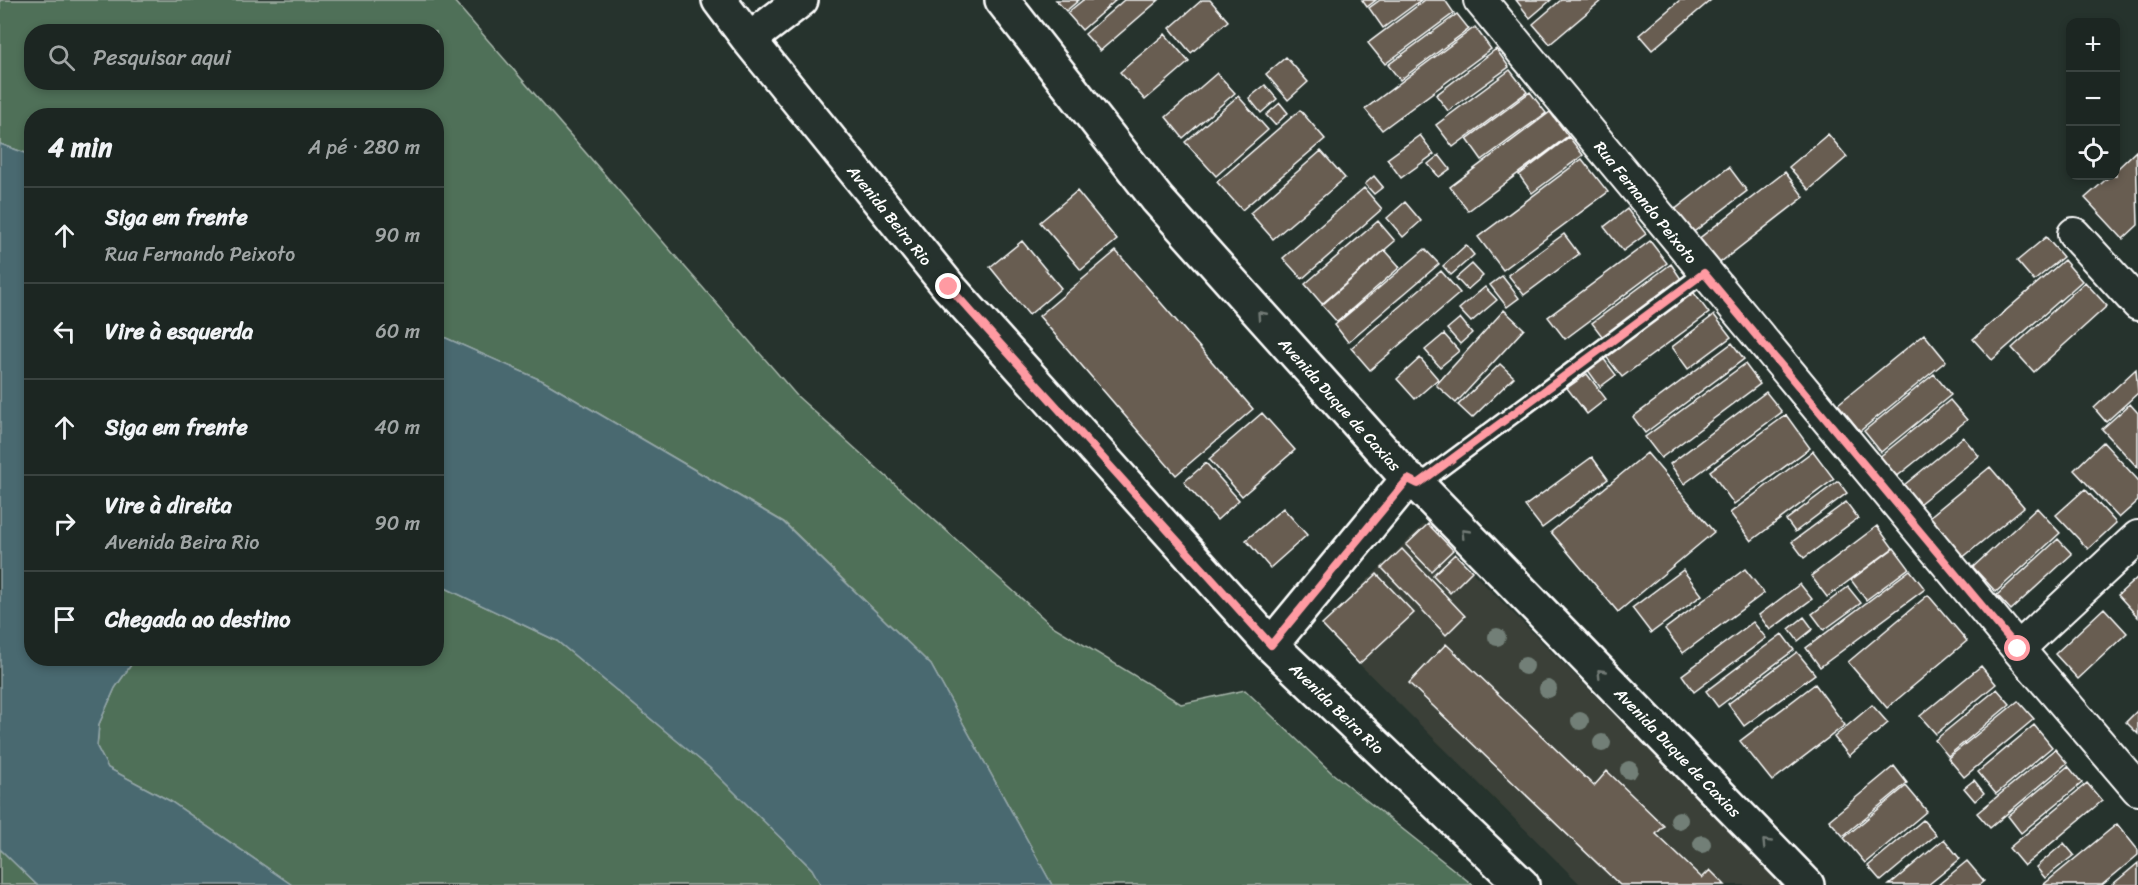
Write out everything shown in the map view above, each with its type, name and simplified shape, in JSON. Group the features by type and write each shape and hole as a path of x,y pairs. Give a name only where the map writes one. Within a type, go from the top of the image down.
{"main road":[{"name":"Avenida Beira Rio","path":"719,0 748,40 949,287 1271,645 1522,885"},
{"path":"748,40 801,0"},
{"name":"Avenida Duque de Caxias","path":"1002,0 1157,199 1413,482 1807,885"},
{"path":"1271,645 1413,482"}],"street":[{"name":"Rua Fernando Peixoto","path":"1480,0 1704,273 2138,789"},
{"path":"2074,234 2138,304"},
{"path":"2018,649 2138,537"}],"lane":[{"path":"1413,482 1704,273"}],"shaded area":[{"path":"1424,524 1785,885 1581,885 1321,626"}],"green space":[{"path":"0,0 453,0 797,396 1051,625 1181,704 1245,690 1332,773 1473,885 1052,885 931,665 784,522 543,381 444,337 444,108 24,108 24,153 0,144"},
{"path":"444,587 557,641 711,769 812,869 821,885 292,885 170,801 108,768 97,747 99,724 115,688 130,666 444,666"},
{"path":"0,849 37,885 0,885"}],"water":[{"path":"0,144 24,153 24,666 130,666 115,688 99,724 97,747 108,768 170,801 292,885 37,885 0,849"},
{"path":"444,337 543,381 783,522 931,665 1052,885 821,885 812,869 711,769 557,641 444,587"}],"building":[{"path":"1056,0 1079,0 1066,11"},
{"path":"1083,0 1116,0 1082,30 1067,13"},
{"path":"1124,0 1159,0 1100,51 1085,34"},
{"path":"1202,0 1210,0 1228,21 1191,53 1170,28"},
{"path":"1362,0 1376,0 1367,7"},
{"path":"1380,0 1421,0 1383,28 1369,8"},
{"path":"1425,0 1445,0 1454,13 1385,64 1368,43"},
{"path":"1516,0 1551,0 1530,18"},
{"path":"1561,0 1602,0 1550,44 1533,24"},
{"path":"1680,0 1711,0 1652,50 1639,35"},
{"path":"1457,14 1469,29 1400,80 1388,65"},
{"path":"1475,27 1491,49 1382,130 1365,109"},
{"path":"1165,34 1189,62 1145,100 1120,72"},
{"path":"1496,49 1509,67 1448,111 1436,95"},
{"path":"1286,57 1308,82 1288,100 1266,74"},
{"path":"1510,70 1527,92 1453,147 1436,125"},
{"path":"1217,73 1235,93 1183,138 1166,117"},
{"path":"1265,85 1277,99 1261,113 1249,98"},
{"path":"1530,92 1546,113 1482,160 1467,139"},
{"path":"1238,96 1268,130 1216,176 1185,142"},
{"path":"1280,103 1288,113 1275,125 1266,115"},
{"path":"1300,110 1325,139 1242,210 1217,182"},
{"path":"1550,112 1568,136 1468,211 1450,187"},
{"path":"1828,134 1847,157 1809,190 1789,167"},
{"path":"1420,135 1434,154 1401,178 1387,159"},
{"path":"1569,137 1583,155 1532,193 1519,175"},
{"path":"1321,151 1345,178 1273,239 1250,213"},
{"path":"2136,151 2138,225 2123,239 2085,198 2105,180 2120,180 2120,166"},
{"path":"1439,155 1450,169 1439,177 1428,164"},
{"path":"1582,159 1608,192 1503,270 1478,237"},
{"path":"1729,167 1747,191 1691,234 1673,211"},
{"path":"1785,172 1804,197 1717,265 1697,240"},
{"path":"1374,176 1383,187 1374,194 1365,184"},
{"path":"1364,188 1382,209 1302,279 1283,258"},
{"path":"1077,191 1117,240 1081,270 1040,222"},
{"path":"1405,202 1421,221 1403,237 1387,218"},
{"path":"1627,209 1646,234 1623,251 1604,227"},
{"path":"1378,221 1395,241 1322,304 1305,284"},
{"path":"1564,234 1579,254 1524,295 1508,275"},
{"path":"2046,237 2063,257 2034,281 2017,261"},
{"path":"1022,241 1061,288 1029,315 990,267"},
{"path":"1650,241 1667,263 1565,339 1548,317"},
{"path":"1466,245 1474,255 1451,275 1443,266"},
{"path":"1425,249 1439,264 1348,342 1335,325"},
{"path":"1385,250 1400,267 1337,322 1322,305"},
{"path":"1116,251 1253,409 1176,475 1039,316"},
{"path":"2064,260 2082,281 1992,360 1973,339"},
{"path":"1472,264 1483,276 1467,290 1456,278"},
{"path":"1671,264 1683,282 1605,340 1592,323"},
{"path":"1441,271 1460,293 1370,370 1351,348"},
{"path":"1502,276 1519,298 1507,307 1490,285"},
{"path":"2085,282 2107,306 2034,372 2012,348"},
{"path":"1485,287 1497,300 1471,322 1459,309"},
{"path":"1691,289 1709,313 1622,377 1604,354"},
{"path":"1504,310 1524,329 1456,403 1436,385"},
{"path":"1714,315 1731,337 1688,369 1672,347"},
{"path":"1460,318 1472,333 1460,344 1447,329"},
{"path":"1444,334 1459,351 1440,367 1425,350"},
{"path":"1924,334 1946,361 1860,431 1838,404"},
{"path":"1732,343 1744,359 1645,433 1633,417"},
{"path":"1420,358 1438,379 1415,399 1397,379"},
{"path":"1603,358 1616,375 1600,387 1587,369"},
{"path":"1500,364 1514,377 1472,418 1458,405"},
{"path":"1745,364 1760,384 1661,458 1645,437"},
{"path":"2136,369 2138,393 2106,422 2094,408"},
{"path":"1587,374 1606,399 1587,414 1567,388"},
{"path":"1934,374 1951,395 1881,452 1864,431"},
{"path":"1766,392 1782,412 1684,484 1670,464"},
{"path":"1950,400 1967,420 1895,478 1878,458"},
{"path":"2130,404 2138,413 2138,468 2102,429"},
{"path":"1262,413 1295,450 1242,496 1209,459"},
{"path":"1786,415 1810,448 1734,504 1710,471"},
{"path":"1963,437 1979,456 1919,504 1904,485"},
{"path":"2103,442 2138,480 2138,501 2119,518 2074,470"},
{"path":"1813,451 1834,479 1751,541 1730,513"},
{"path":"1647,453 1714,532 1618,612 1551,532"},
{"path":"1592,457 1608,479 1542,528 1525,506"},
{"path":"1206,463 1239,500 1217,520 1184,482"},
{"path":"1990,467 2024,507 1961,559 1928,518"},
{"path":"1838,481 1847,493 1795,532 1786,520"},
{"path":"2085,489 2116,523 2088,549 2056,515"},
{"path":"1846,502 1858,518 1804,558 1792,542"},
{"path":"1283,508 1307,535 1270,568 1246,540"},
{"path":"2037,508 2060,533 1996,592 1973,567"},
{"path":"1428,524 1453,550 1431,571 1406,545"},
{"path":"1877,526 1893,548 1827,597 1811,576"},
{"path":"2058,539 2072,554 2011,610 1997,595"},
{"path":"1894,548 1909,568 1866,600 1851,580"},
{"path":"1402,549 1465,616 1446,635 1382,568"},
{"path":"1455,554 1472,571 1450,593 1433,575"},
{"path":"1745,569 1764,593 1683,653 1665,629"},
{"path":"1683,570 1702,595 1651,633 1632,608"},
{"path":"1910,570 1925,589 1820,667 1806,648"},
{"path":"1377,574 1414,613 1359,664 1322,625"},
{"path":"2138,577 2138,617 2118,595"},
{"path":"1800,584 1812,599 1770,630 1759,615"},
{"path":"1848,587 1861,603 1824,630 1812,614"},
{"path":"1928,595 1967,641 1887,708 1848,662"},
{"path":"2104,608 2127,633 2078,679 2055,654"},
{"path":"1804,617 1813,629 1798,641 1789,629"},
{"path":"1753,622 1766,638 1694,692 1682,675"},
{"path":"1782,634 1794,650 1718,707 1706,691"},
{"path":"1446,644 1594,786 1607,771 1664,826 1656,834 1702,878 1710,870 1725,885 1620,885 1409,683"},
{"path":"1797,652 1815,674 1744,726 1728,704"},
{"path":"1981,666 1996,684 1936,734 1920,716"},
{"path":"1815,684 1845,725 1772,781 1740,741"},
{"path":"1997,689 2010,704 1948,756 1935,740"},
{"path":"2018,701 2034,719 1964,777 1948,758"},
{"path":"1872,705 1888,723 1849,756 1834,737"},
{"path":"2138,710 2138,734 2126,722"},
{"path":"2034,725 2052,747 1996,794 1978,772"},
{"path":"2055,749 2067,763 1990,828 1977,813"},
{"path":"1894,766 1907,783 1843,836 1829,820"},
{"path":"2068,766 2082,783 2021,833 2008,816"},
{"path":"1974,780 1984,793 1975,801 1964,788"},
{"path":"2087,783 2102,801 2024,866 2009,848"},
{"path":"1906,786 1927,811 1865,863 1844,838"},
{"path":"1923,820 1936,835 1881,881 1868,866"},
{"path":"2117,824 2138,850 2138,855 2102,885 2043,885"},
{"path":"1944,839 1960,859 1928,885 1889,885"},
{"path":"2064,843 2074,855 2045,878 2036,867"},
{"path":"1967,861 1984,881 1979,885 1938,885"},
{"path":"2138,863 2138,885 2112,885"}],"route":[{"path":"949,287 1271,645 1408,479 1418,484 1704,273 2018,649"}]}
